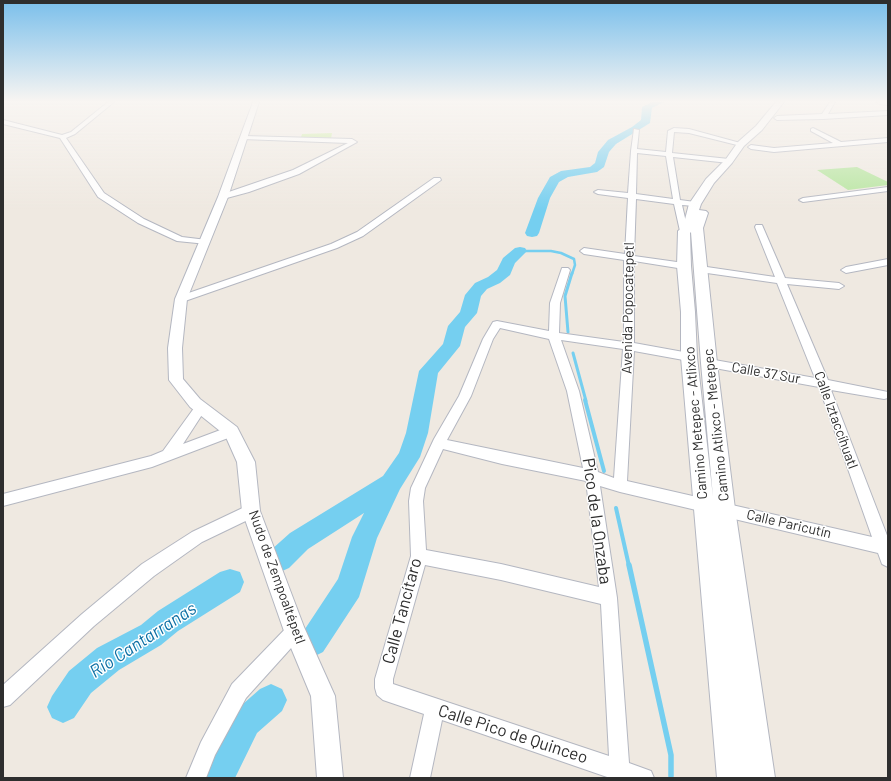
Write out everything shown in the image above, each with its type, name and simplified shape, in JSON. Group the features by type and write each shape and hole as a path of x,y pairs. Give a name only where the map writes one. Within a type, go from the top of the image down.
{"main road":[{"name":"Camino Metepec - Atlixco","path":"732,778 688,357 688,312 692,268 684,231 688,229 686,203 710,181 749,138"},
{"name":"Camino Atlixco - Metepec","path":"751,138 743,145 704,208 697,228 692,268 709,362 725,509 760,778"}],"street":[{"path":"63,138 101,195 141,221 180,239 204,242"},
{"name":"Nudo de Zempoaltépetl","path":"244,138 223,197 181,299 175,348 176,380 195,403 231,431 246,462 251,510 295,632 323,696 330,778"},
{"path":"223,197 296,172 354,142 260,138"},
{"name":"Avenida Popocatepetl","path":"620,486 629,346 629,258 635,138"},
{"path":"598,192 686,203 669,155 670,138"},
{"path":"716,138 774,150 888,140"},
{"path":"829,138 840,144"},
{"path":"862,138 869,142"},
{"path":"634,151 729,161"},
{"path":"181,299 334,246 360,234 437,180"},
{"path":"803,200 888,189"},
{"name":"Calle Iztaccíhuatl","path":"759,227 824,383 886,551"},
{"path":"584,251 782,281 839,286"},
{"path":"846,270 888,262"},
{"name":"Pico de la Onzaba","path":"565,270 556,303 554,336 573,391 592,476 609,598 620,774"},
{"name":"Calle Tancítaro","path":"384,688 384,679 419,556 416,501 418,488 439,443 465,396 488,339 497,324 554,336"},
{"path":"554,336 629,346 688,357"},
{"name":"Calle 37 Sur","path":"709,362 884,394"},
{"path":"167,456 201,407"},
{"path":"3,500 152,461 231,431"},
{"name":"Calle Paricutín","path":"439,443 502,458 592,476 603,482 725,509 886,551"},
{"path":"3,698 88,620 148,570 197,537 251,510"},
{"path":"419,556 501,572 609,598"},
{"path":"196,778 208,749 239,691 295,632"},
{"name":"Calle Pico de Quinceo","path":"384,688 390,693 620,774 644,778"},
{"path":"420,778 435,708"}],"green space":[{"path":"301,138 331,138 331,139 300,140"},
{"path":"857,167 888,182 888,185 848,190 817,170"}],"waterway":[{"name":"Rio Cantarranas","path":"532,233 544,198 554,180 565,174 593,170 600,165 604,152 612,142 618,138"},
{"path":"520,251 551,251 561,253 574,259 575,265 572,274"},
{"name":"Rio Cantarranas","path":"391,483 409,457 417,433 429,371 451,346 457,326 468,313 473,295 481,286 494,280 504,272 508,261 520,251"},
{"path":"568,332 565,296 572,273"},
{"path":"573,353 586,401"},
{"path":"585,400 604,471"},
{"name":"Rio Cantarranas","path":"280,559 299,541 391,483"},
{"name":"Rio Cantarranas","path":"313,642 349,587 365,537 391,483"},
{"path":"616,508 629,566"},
{"path":"629,565 671,755 671,776"},
{"name":"Rio Cantarranas","path":"63,707 80,682 108,659 151,635 168,621 230,582"},
{"name":"Rio Cantarranas","path":"218,778 218,775 246,722 271,700"}]}
